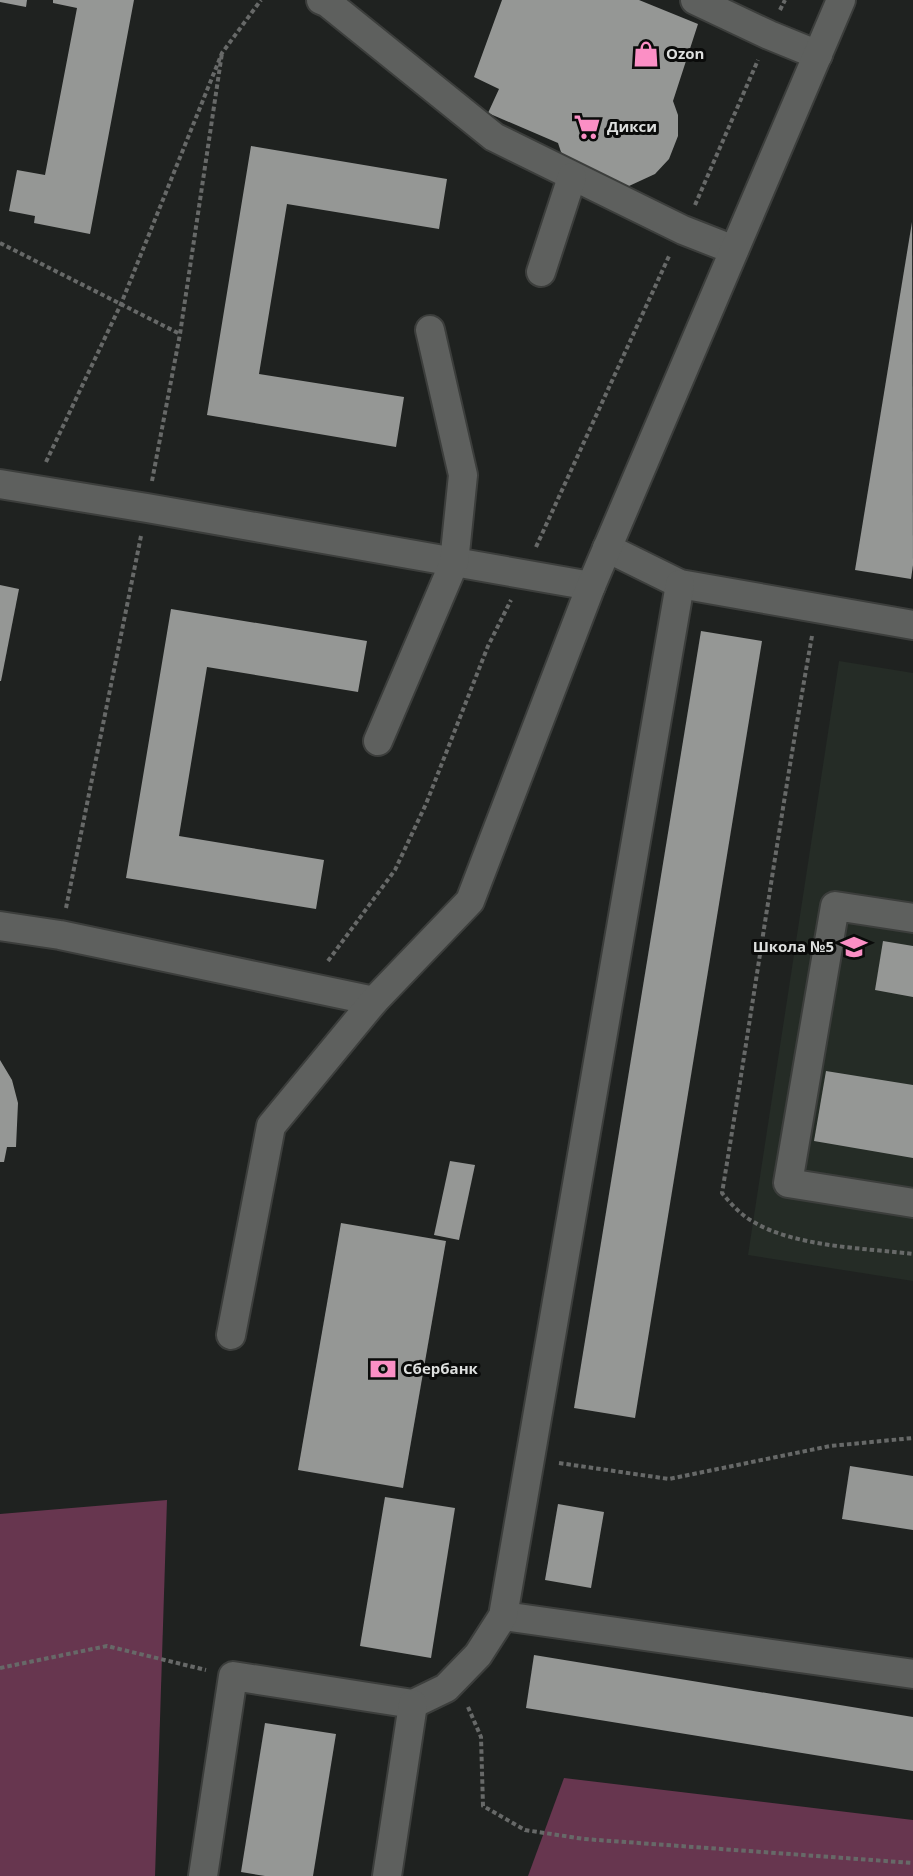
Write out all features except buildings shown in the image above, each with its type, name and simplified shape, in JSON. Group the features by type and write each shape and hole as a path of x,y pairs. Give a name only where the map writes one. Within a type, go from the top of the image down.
{"street":[{"path":"695,0 818,55"},
{"path":"231,1335 271,1126 374,1001 470,901 591,586 841,0"},
{"path":"326,1 494,137 684,230 734,250"},
{"path":"466,145 494,137"},
{"path":"541,272 572,177"},
{"path":"378,741 454,563 463,475 430,330"},
{"path":"0,484 591,586"},
{"path":"607,548 680,584 913,625"},
{"path":"203,1876 233,1676 424,1699 446,1688 478,1655 503,1616 680,584"},
{"path":"913,918 835,906 788,1183 913,1203"},
{"path":"0,926 60,935 374,1001"},
{"path":"503,1616 913,1674"},
{"path":"387,1876 424,1699"}],"path":[{"path":"46,462 122,304 222,53 261,0"},
{"path":"0,243 180,334"},
{"path":"817,608 788,772 760,963 722,1193 735,1209 753,1222 796,1239 913,1254"},
{"path":"530,1459 669,1479 830,1446 913,1438"},
{"path":"0,1668 107,1646 233,1676"},
{"path":"424,1699 466,1704 481,1737 483,1806 525,1830 584,1839 913,1863"}],"shaded area":[{"name":"Школа №5","path":"839,661 913,673 913,1281 748,1255"},
{"path":"167,1500 155,1876 0,1876 0,1514"},
{"path":"564,1778 913,1820 913,1876 528,1876"}],"place":[{"name":"Ozon","path":"646,54"},
{"name":"Дикси","path":"587,127"},
{"name":"Школа №5","path":"854,947"},
{"name":"Сбербанк","path":"383,1369"}]}
